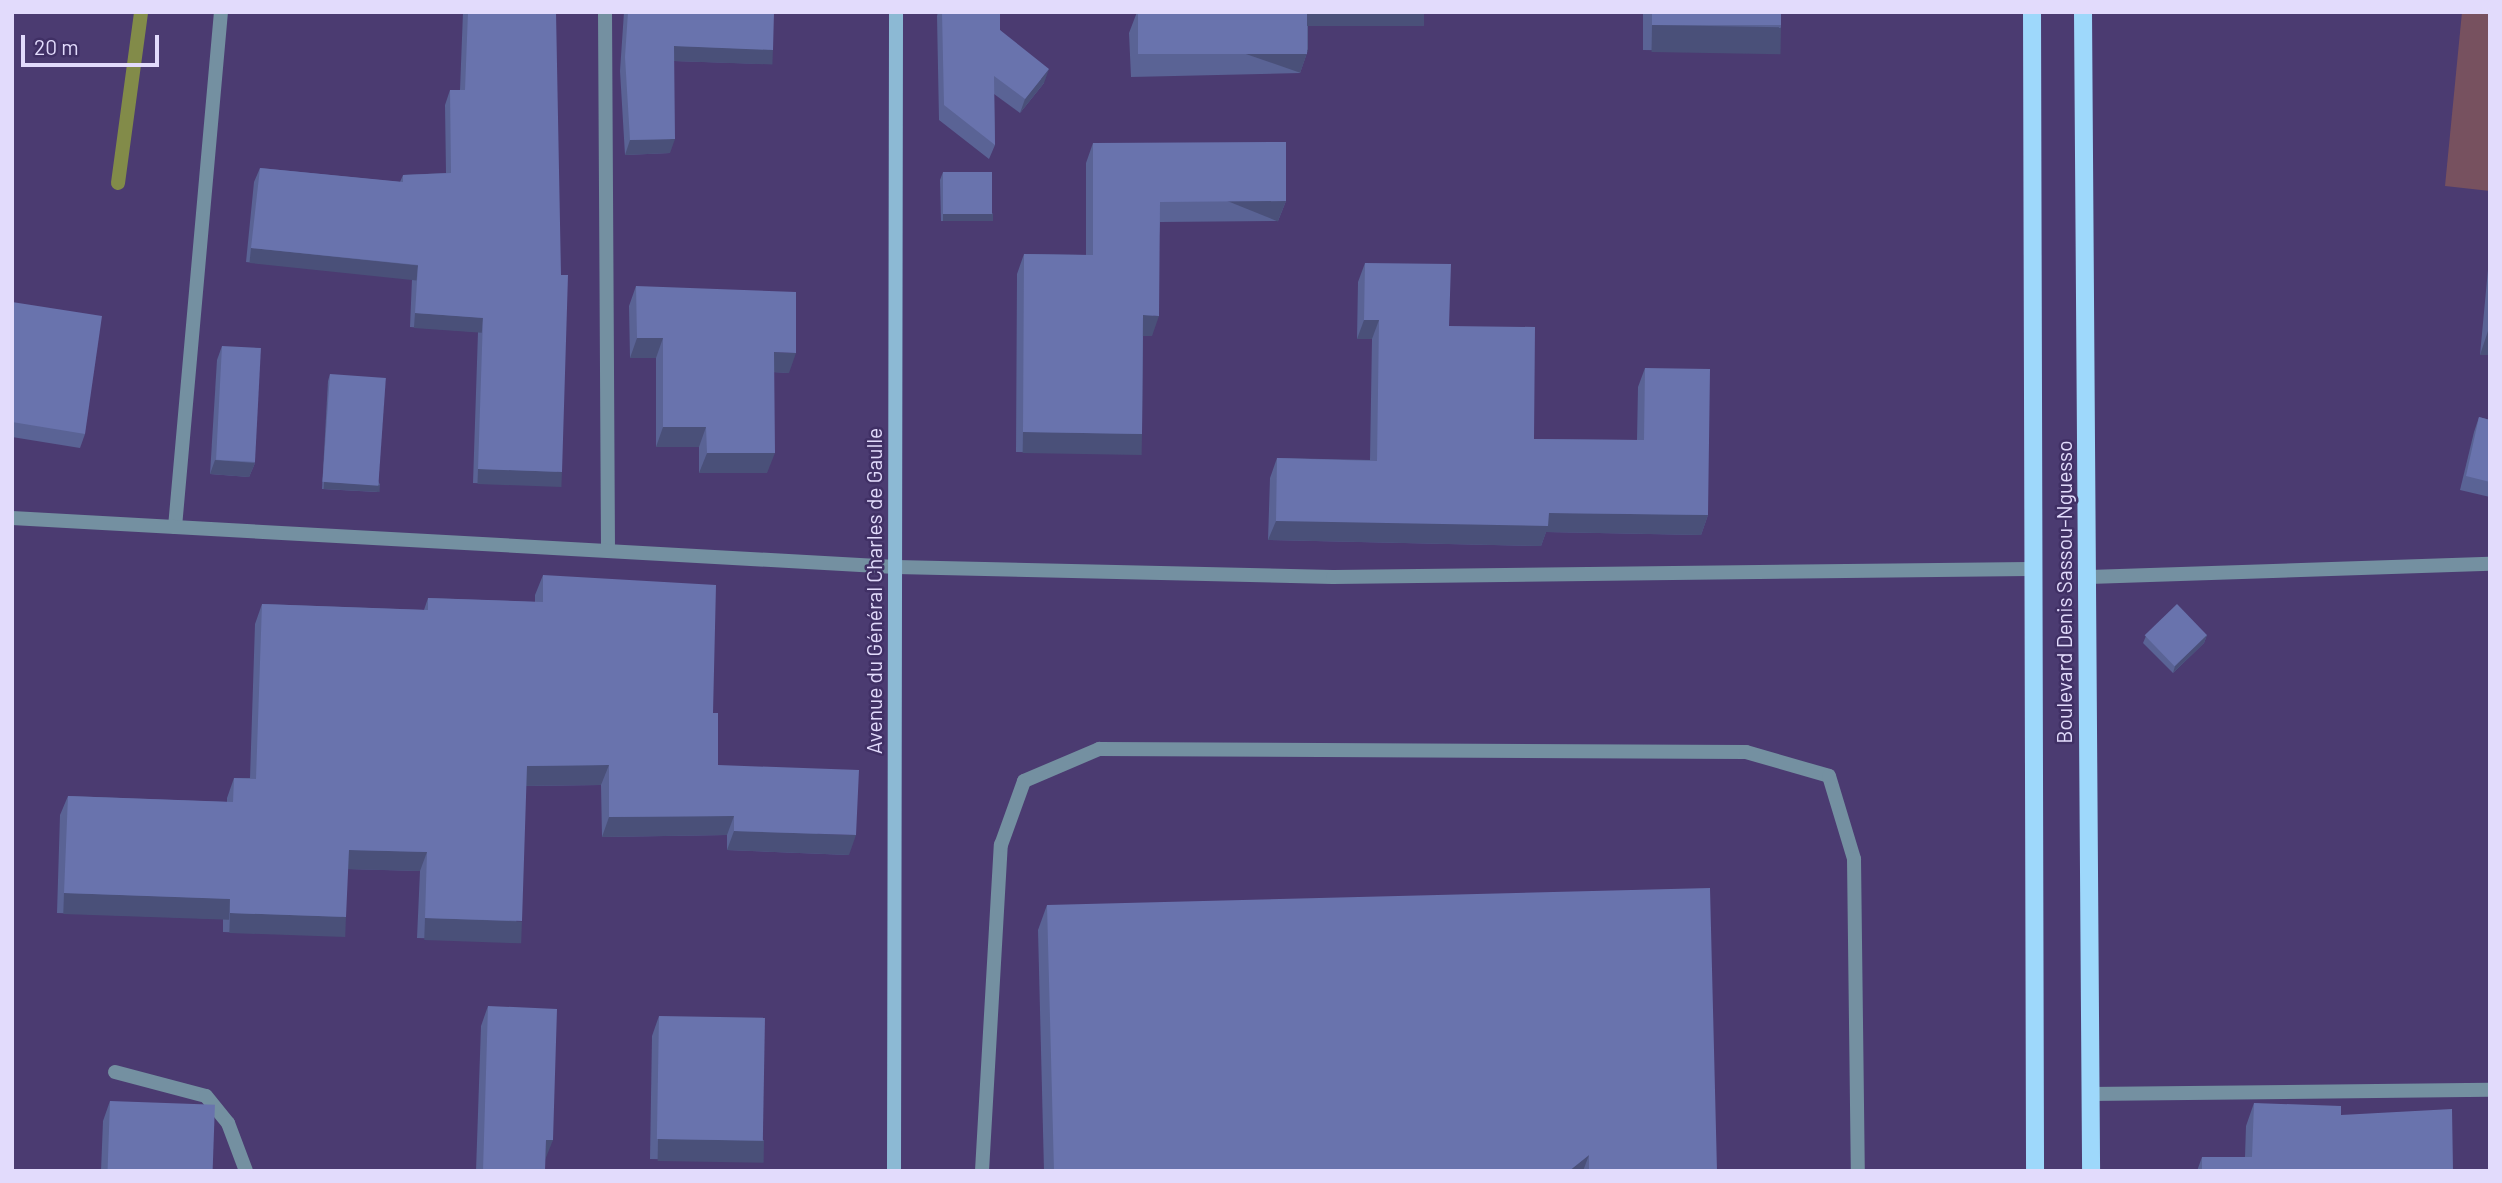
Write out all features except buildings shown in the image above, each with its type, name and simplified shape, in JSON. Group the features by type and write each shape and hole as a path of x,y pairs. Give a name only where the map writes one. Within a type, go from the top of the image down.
{"main road":[{"name":"Boulevard Denis Sassou-Nguesso","path":"2032,12 2029,569 2035,1171"},
{"name":"Boulevard Denis Sassou-Nguesso","path":"2082,12 2089,577 2091,1171"}],"street":[{"path":"175,527 220,12"},
{"path":"605,12 608,550"},
{"name":"Avenue du Général Charles de Gaulle","path":"894,1171 896,12"},
{"path":"12,519 896,567 1333,577 2029,569"},
{"path":"2089,577 2490,564"},
{"path":"982,1171 1002,845 1024,781 1099,749 1746,752 1829,776 1854,859 1858,1171"},
{"path":"115,1072 206,1096 228,1123 246,1171"},
{"path":"2090,1094 2490,1090"}],"shaded area":[{"path":"2462,12 2490,12 2490,191 2445,186"}],"waterway":[{"path":"118,183 141,12"}]}
